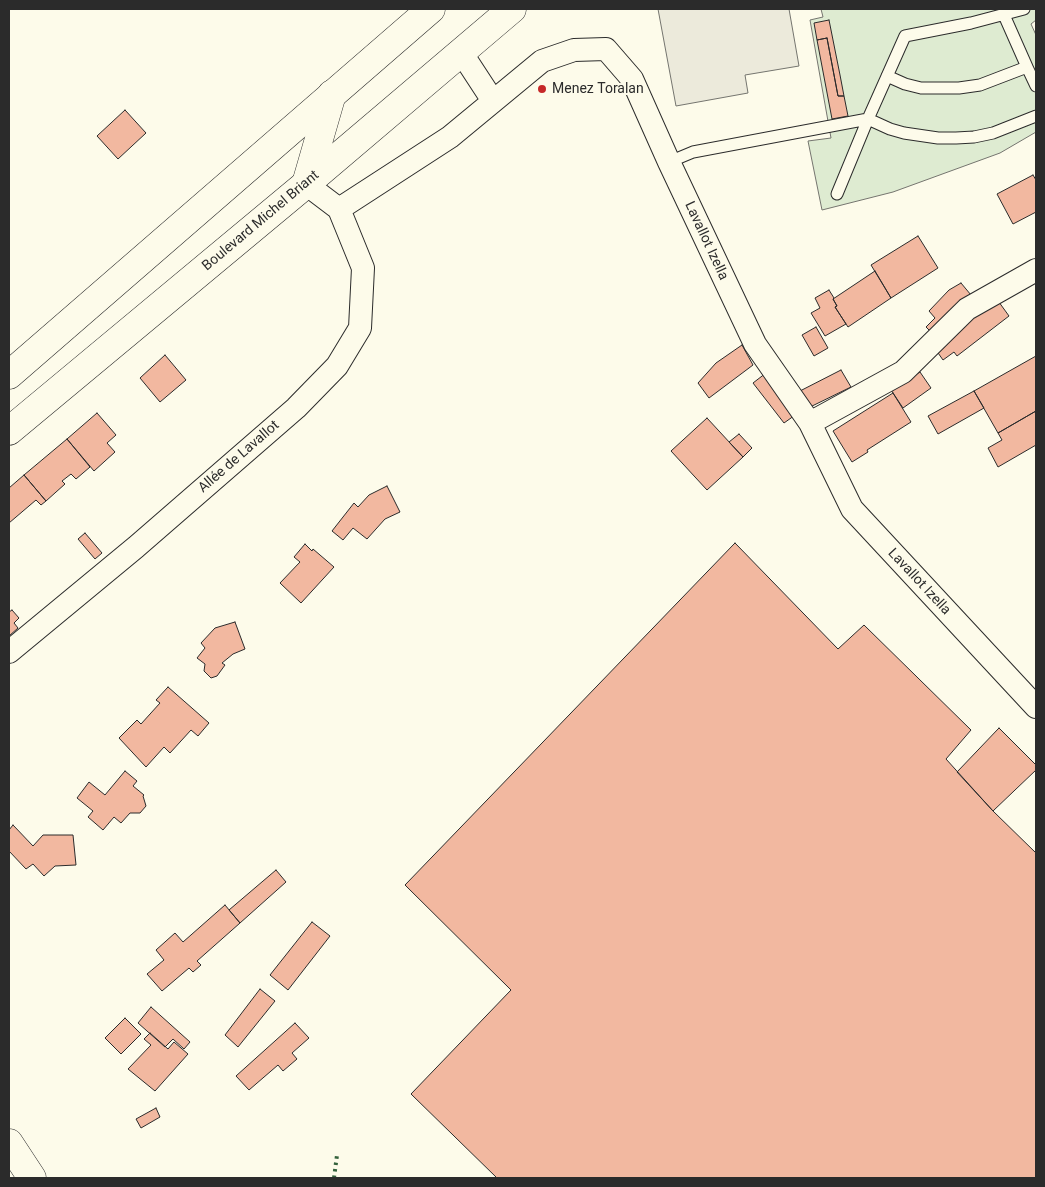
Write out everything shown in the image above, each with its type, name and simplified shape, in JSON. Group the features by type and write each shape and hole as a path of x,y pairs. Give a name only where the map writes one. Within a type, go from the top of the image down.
{"main road":[{"name":"Boulevard Michel Briant","path":"9,431 306,184 512,9"},
{"path":"9,375 426,13"},
{"path":"306,184 332,94"},
{"path":"9,1142 32,1178"}],"street":[{"name":"Lavallot Izella","path":"339,209 450,137 542,61 574,50 606,49 632,79 755,344 810,423 852,509 1036,708"},
{"path":"461,52 493,101"},
{"path":"306,184 339,209"},
{"name":"Allée de Lavallot","path":"9,652 136,547 296,408 337,366 360,328 363,268 339,209"},
{"path":"810,423 904,372 967,309 1036,270"}],"lane":[{"path":"837,194 905,36 1024,9"},
{"path":"1004,15 1036,86"},
{"path":"887,76 905,84 921,88 959,88 980,85 1028,67"},
{"path":"669,162 693,152 868,119 904,133 938,138 956,138 993,133 1036,116"}],"green space":[{"path":"821,9 1036,9 1036,20 1031,24 1036,35 1036,132 1000,153 893,192 822,210 808,141 831,138 810,20 823,17"}],"shaded area":[{"path":"658,9 789,9 799,66 745,75 748,93 676,106"}],"building":[{"path":"829,20 844,96 838,96 827,38 817,40 814,23"},
{"path":"827,38 838,96 844,96 848,116 832,119 817,40"},
{"path":"125,110 146,133 118,159 97,136"},
{"path":"1033,175 1036,180 1036,212 1013,224 997,194"},
{"path":"918,236 938,268 891,298 871,265"},
{"path":"875,271 891,298 848,327 835,307 837,306 833,299"},
{"path":"961,283 971,295 931,332 926,327 935,318 929,311 949,290"},
{"path":"829,290 837,306 835,307 846,324 825,336 811,313 820,308 815,298"},
{"path":"996,298 1009,316 957,356 954,352 943,360 936,350"},
{"path":"816,327 828,348 814,356 802,335"},
{"path":"742,345 753,365 709,398 698,383 716,363"},
{"path":"165,355 186,380 160,402 140,378"},
{"path":"1036,356 1036,411 998,433 974,391"},
{"path":"841,370 851,387 808,408 798,392"},
{"path":"920,372 931,388 903,408 891,390"},
{"path":"766,373 798,413 784,423 753,383"},
{"path":"974,391 984,408 938,434 928,416"},
{"path":"893,393 911,422 867,450 868,452 852,462 833,431"},
{"path":"1036,411 1036,445 998,467 988,448 1002,440 998,433"},
{"path":"97,413 116,435 107,443 115,452 94,471 67,439"},
{"path":"707,418 743,457 707,490 671,451"},
{"path":"739,434 752,448 743,457 729,442"},
{"path":"67,439 90,467 76,479 71,474 62,481 65,484 46,501 24,475"},
{"path":"24,475 46,501 41,505 36,500 9,523 9,488"},
{"path":"387,486 400,512 385,519 367,539 353,528 343,540 332,531 354,503 358,507 369,495"},
{"path":"85,533 102,553 95,559 78,539"},
{"path":"735,543 838,649 864,625 971,730 946,759 993,811 1036,853 1036,1178 497,1178 411,1094 511,990 405,885"},
{"path":"305,544 334,567 301,603 280,583 300,562 294,557"},
{"path":"12,610 19,618 14,623 18,628 9,636 9,612"},
{"path":"235,622 245,649 233,654 222,663 225,665 217,676 211,678 204,671 205,664 197,658 205,648 201,643 215,628"},
{"path":"168,687 209,723 198,736 191,730 170,753 164,747 146,767 119,738 137,720 141,724 160,703 156,700"},
{"path":"999,728 1036,765 1036,770 993,811 957,772"},
{"path":"125,771 137,781 133,786 144,795 146,806 140,813 130,813 121,823 114,817 103,830 88,817 93,811 77,798 89,782 105,795"},
{"path":"13,825 33,846 43,835 73,835 76,865 55,866 44,876 33,864 26,869 9,851 9,830"},
{"path":"276,870 286,882 240,923 229,910"},
{"path":"225,905 240,923 197,961 201,965 193,972 189,968 162,991 147,974 164,960 156,950 175,933 183,942"},
{"path":"312,922 330,936 288,990 270,975"},
{"path":"260,989 275,1001 238,1047 225,1035"},
{"path":"151,1007 190,1042 184,1049 173,1039 165,1047 138,1023"},
{"path":"125,1018 141,1034 121,1054 105,1038"},
{"path":"295,1023 309,1038 292,1053 297,1059 283,1071 278,1065 249,1090 236,1076"},
{"path":"150,1033 168,1049 174,1042 188,1054 155,1091 128,1069 151,1045 144,1039"},
{"path":"156,1108 160,1117 141,1128 136,1119"}],"hedge":[{"path":"334,1178 337,1155"}],"place":[{"name":"Menez Toralan","path":"542,89"}]}
